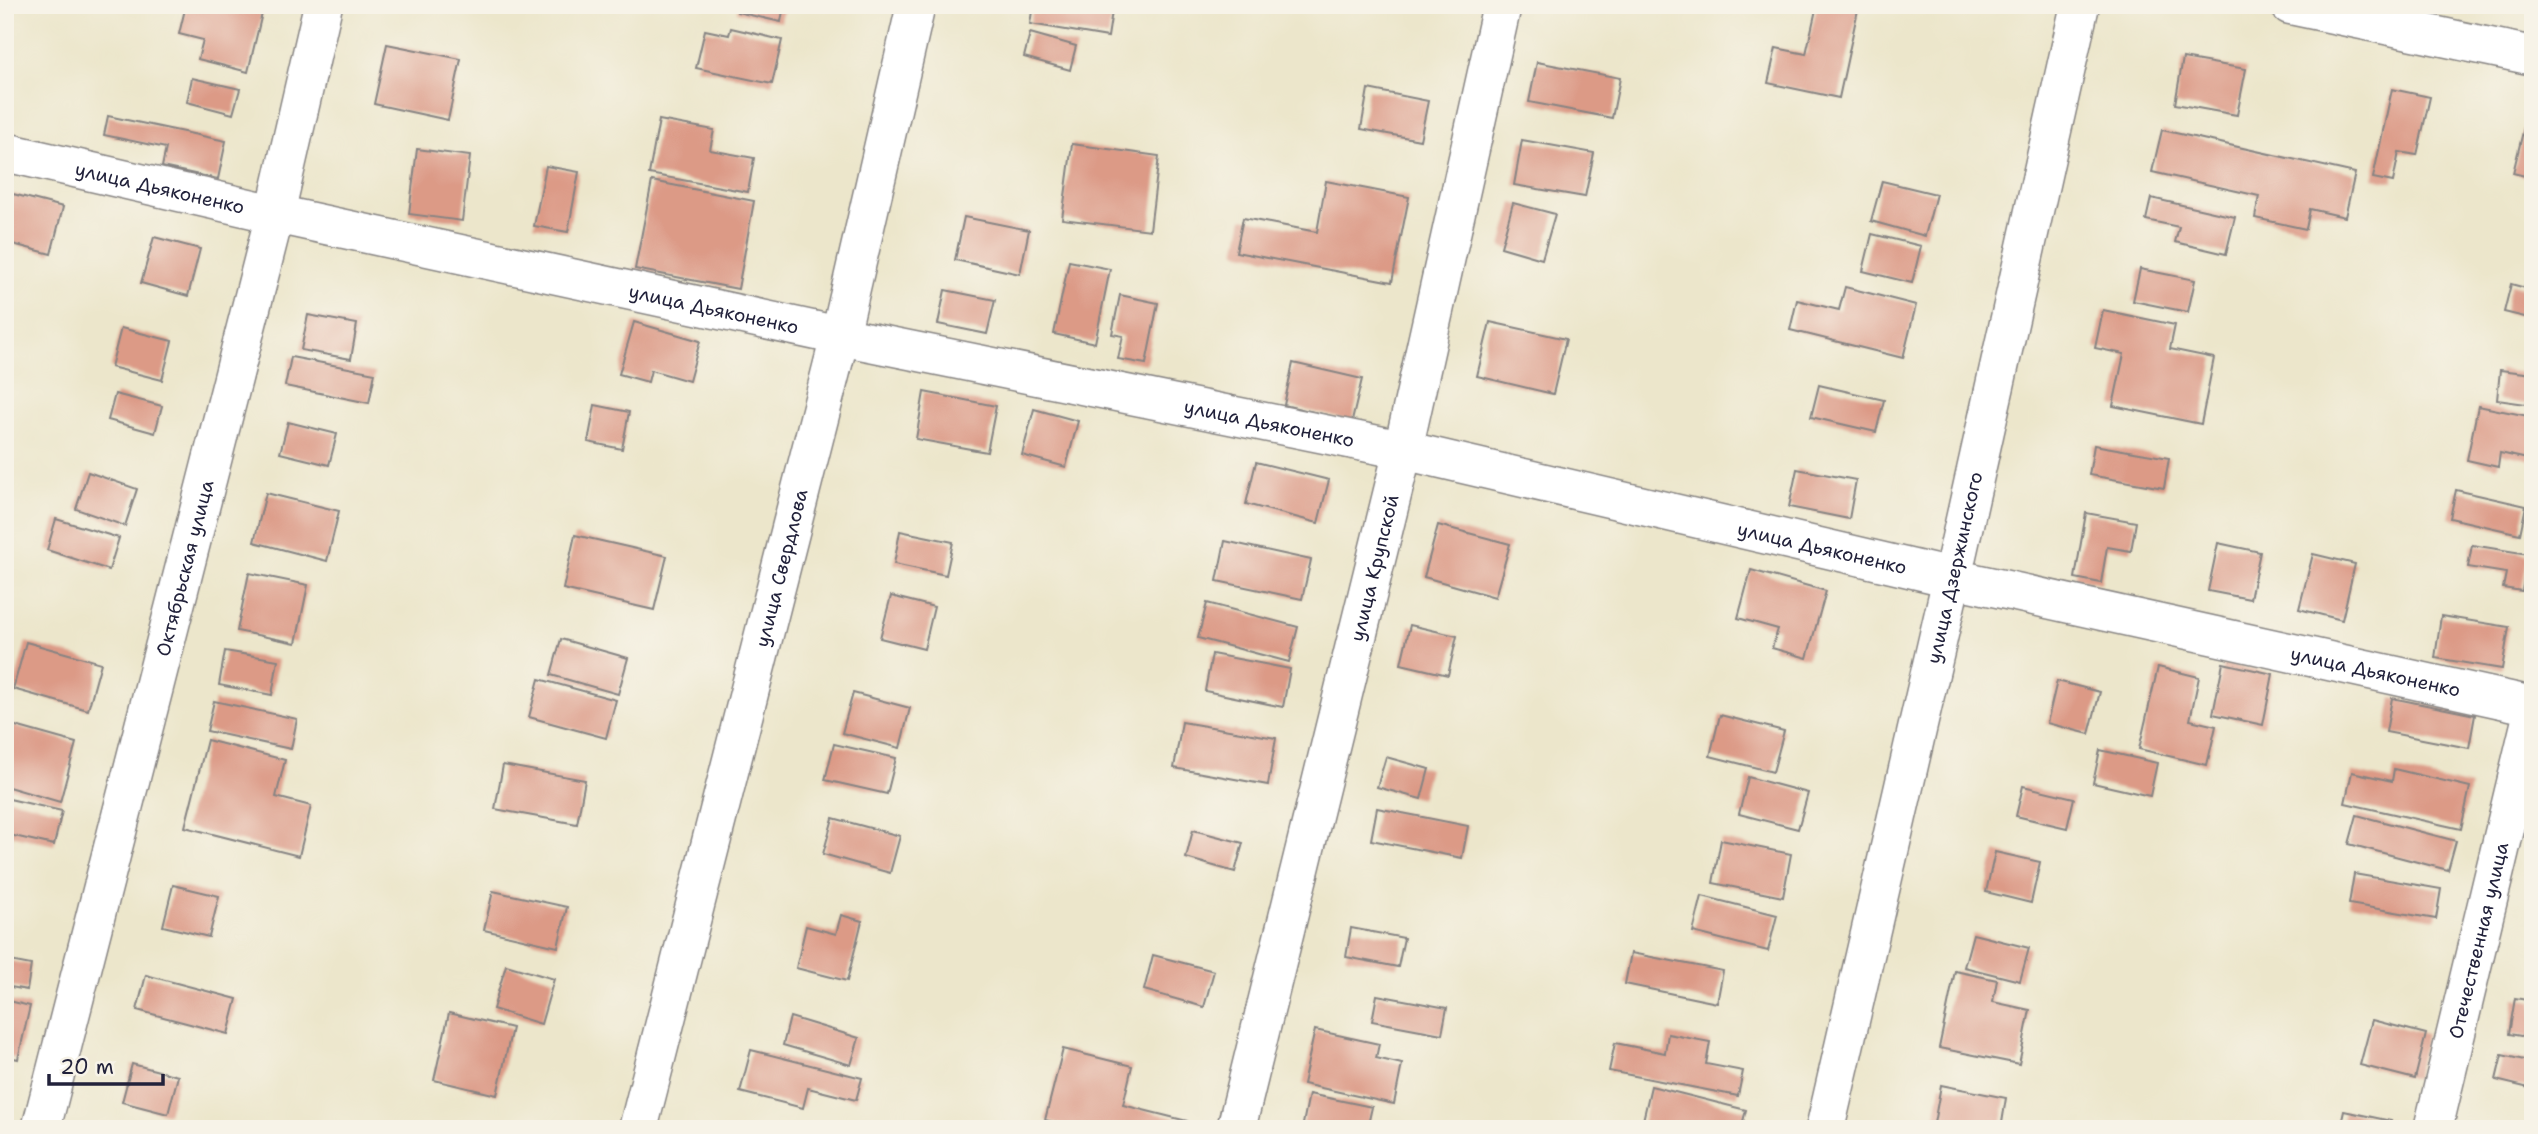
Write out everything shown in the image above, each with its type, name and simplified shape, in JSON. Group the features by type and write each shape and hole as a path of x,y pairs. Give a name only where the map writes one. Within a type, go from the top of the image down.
{"street":[{"name":"Октябрьская улица","path":"41,1129 275,214 323,5"},
{"name":"улица Свердлова","path":"638,1129 840,336 916,5"},
{"name":"улица Крупской","path":"1236,1129 1403,450 1502,5"},
{"name":"улица Дзержинского","path":"1825,1129 2080,5"},
{"path":"2290,5 2533,56"},
{"name":"улица Дьяконенко","path":"5,152 275,214 840,336 1403,450 1952,578 2533,706"},
{"name":"Отечественная улица","path":"2433,1129 2533,712"}],"building":[{"path":"186,5 264,5 248,72 198,59 203,40 179,34"},
{"path":"738,5 784,5 781,22 737,12"},
{"path":"1033,5 1113,5 1108,37 1030,24"},
{"path":"1817,5 1859,5 1839,98 1768,83 1776,48 1806,54"},
{"path":"731,28 782,40 772,84 696,68 705,30 729,35"},
{"path":"1030,33 1076,46 1070,70 1024,57"},
{"path":"387,44 461,59 448,120 374,104"},
{"path":"2183,58 2246,69 2237,115 2175,104"},
{"path":"1537,62 1620,78 1612,118 1529,102"},
{"path":"192,78 240,89 233,114 187,102"},
{"path":"1368,89 1428,101 1420,140 1361,129"},
{"path":"2392,89 2430,97 2417,155 2399,152 2393,182 2373,178"},
{"path":"2528,111 2533,112 2533,178 2513,173"},
{"path":"108,116 226,141 218,179 162,167 166,148 104,135"},
{"path":"659,120 714,130 710,150 754,158 748,192 649,174"},
{"path":"2162,130 2355,173 2345,217 2310,209 2306,229 2255,218 2259,196 2152,172"},
{"path":"1522,140 1594,153 1585,197 1514,185"},
{"path":"1072,144 1159,156 1150,230 1062,219"},
{"path":"417,149 470,156 462,221 409,214"},
{"path":"546,166 579,172 568,232 534,226"},
{"path":"652,181 754,201 738,289 635,269"},
{"path":"1326,181 1409,197 1392,282 1236,252 1243,218 1317,232"},
{"path":"1882,181 1936,194 1925,236 1871,221"},
{"path":"13,194 63,207 51,254 5,242 5,222"},
{"path":"2151,198 2235,217 2226,254 2175,242 2179,227 2146,220"},
{"path":"1513,203 1555,214 1542,259 1501,247"},
{"path":"964,217 1029,230 1020,274 955,260"},
{"path":"1872,234 1921,246 1912,283 1863,271"},
{"path":"154,237 200,249 188,296 141,283"},
{"path":"1069,261 1110,269 1095,343 1054,334"},
{"path":"2140,269 2195,280 2188,312 2133,301"},
{"path":"2511,284 2533,290 2533,319 2504,312"},
{"path":"1845,287 1916,305 1903,358 1790,330 1797,300 1839,310"},
{"path":"945,290 995,300 987,334 938,324"},
{"path":"1120,295 1158,303 1146,364 1118,359 1123,336 1112,334"},
{"path":"2103,310 2175,325 2170,349 2214,358 2201,424 2113,406 2124,354 2095,348"},
{"path":"308,315 357,324 351,359 301,350"},
{"path":"634,322 700,341 689,381 651,370 648,382 619,374"},
{"path":"1490,322 1566,339 1553,394 1477,376"},
{"path":"121,328 172,341 162,380 111,367"},
{"path":"291,357 375,373 369,403 285,386"},
{"path":"1293,363 1362,379 1352,421 1284,405"},
{"path":"2500,370 2533,374 2533,405 2497,400"},
{"path":"1819,385 1884,400 1876,432 1811,417"},
{"path":"924,392 996,406 987,452 916,439"},
{"path":"115,394 162,406 155,433 108,420"},
{"path":"595,405 629,412 622,449 588,442"},
{"path":"2478,406 2533,417 2532,460 2500,453 2498,467 2467,460"},
{"path":"1034,409 1078,421 1066,467 1022,455"},
{"path":"288,422 337,434 329,465 280,453"},
{"path":"2094,445 2169,458 2164,488 2089,475"},
{"path":"1256,462 1329,480 1318,523 1246,504"},
{"path":"1797,469 1856,480 1849,519 1789,507"},
{"path":"88,472 137,489 125,526 76,509"},
{"path":"2456,490 2526,506 2520,534 2450,518"},
{"path":"266,493 339,511 327,561 254,542"},
{"path":"2086,513 2136,522 2131,551 2107,547 2101,583 2075,578"},
{"path":"56,519 119,538 109,570 47,550"},
{"path":"1438,525 1510,544 1495,597 1424,577"},
{"path":"900,531 953,542 946,575 894,564"},
{"path":"575,535 667,556 654,610 563,589"},
{"path":"1225,541 1311,560 1302,599 1217,581"},
{"path":"2218,543 2260,552 2250,599 2208,591"},
{"path":"2472,545 2528,554 2522,591 2503,588 2506,573 2468,567"},
{"path":"2313,554 2355,564 2342,620 2299,609"},
{"path":"1751,570 1826,591 1807,658 1772,648 1778,629 1738,618"},
{"path":"249,573 308,585 296,643 237,631"},
{"path":"891,596 934,607 924,649 880,638"},
{"path":"1207,603 1298,627 1289,662 1198,638"},
{"path":"2441,616 2509,627 2502,669 2435,658"},
{"path":"1410,625 1457,636 1448,675 1401,664"},
{"path":"561,639 628,658 618,694 551,675"},
{"path":"26,642 101,663 88,710 13,689"},
{"path":"225,651 278,660 272,695 219,685"},
{"path":"1212,654 1290,669 1283,707 1205,691"},
{"path":"2223,663 2273,674 2263,725 2213,714"},
{"path":"2158,667 2199,677 2190,720 2216,726 2207,765 2139,749"},
{"path":"539,679 616,700 606,738 529,717"},
{"path":"2057,681 2100,692 2089,734 2047,723"},
{"path":"853,693 910,708 900,748 842,733"},
{"path":"2392,698 2475,715 2469,748 2386,732"},
{"path":"214,701 297,719 291,749 207,731"},
{"path":"1720,715 1784,731 1773,772 1710,756"},
{"path":"1182,722 1276,738 1268,785 1174,768"},
{"path":"12,725 76,743 60,802 5,786 5,748"},
{"path":"207,740 285,760 276,797 311,806 299,856 185,827"},
{"path":"834,744 896,758 887,794 825,780"},
{"path":"2100,750 2157,763 2150,796 2093,783"},
{"path":"1386,757 1429,769 1421,799 1377,787"},
{"path":"503,765 585,780 577,824 495,809"},
{"path":"2394,769 2470,787 2461,829 2345,803 2352,772 2392,781"},
{"path":"1748,777 1808,793 1798,829 1739,814"},
{"path":"2023,786 2074,798 2067,828 2016,816"},
{"path":"5,798 62,811 54,845 5,834"},
{"path":"1377,808 1468,826 1462,858 1371,840"},
{"path":"2357,815 2456,841 2448,870 2349,844"},
{"path":"833,818 900,836 890,873 823,854"},
{"path":"1193,830 1243,843 1235,872 1186,858"},
{"path":"1721,840 1791,854 1783,897 1713,883"},
{"path":"1995,852 2040,862 2031,903 1986,892"},
{"path":"2354,874 2441,889 2436,919 2349,904"},
{"path":"173,885 219,896 209,937 163,926"},
{"path":"493,891 567,907 558,947 484,930"},
{"path":"1702,896 1777,915 1768,951 1693,932"},
{"path":"841,915 862,921 847,981 796,968 806,926 836,934"},
{"path":"1351,928 1404,938 1398,967 1346,957"},
{"path":"1973,934 2029,948 2020,981 1964,967"},
{"path":"1631,953 1723,971 1717,1003 1625,984"},
{"path":"1153,955 1214,971 1204,1007 1144,990"},
{"path":"5,960 31,965 27,990 5,986"},
{"path":"506,965 554,979 541,1024 493,1009"},
{"path":"1955,971 1997,980 1993,1002 2030,1010 2019,1064 1939,1048"},
{"path":"146,975 237,999 228,1034 137,1010"},
{"path":"1377,995 1447,1008 1442,1034 1372,1021"},
{"path":"2515,998 2533,1001 2533,1038 2509,1034"},
{"path":"5,1000 30,1006 18,1059 5,1056"},
{"path":"449,1013 512,1028 497,1095 434,1080"},
{"path":"790,1017 859,1038 851,1065 783,1045"},
{"path":"2372,1020 2426,1034 2415,1079 2360,1065"},
{"path":"1315,1030 1379,1044 1376,1058 1402,1064 1394,1104 1303,1084"},
{"path":"1668,1034 1710,1042 1706,1064 1743,1071 1738,1096 1609,1071 1615,1043 1665,1053"},
{"path":"1063,1049 1132,1066 1123,1105 1187,1121 1185,1129 1080,1129 1045,1120"},
{"path":"751,1050 862,1078 856,1100 808,1088 803,1108 740,1092"},
{"path":"2502,1055 2533,1062 2533,1089 2496,1080"},
{"path":"132,1064 178,1076 168,1114 122,1102"},
{"path":"1941,1085 2006,1098 2001,1129 1933,1129"},
{"path":"1651,1086 1746,1110 1741,1129 1641,1129"},
{"path":"1309,1094 1372,1107 1367,1129 1302,1129"},
{"path":"2344,1111 2391,1121 2389,1129 2340,1129"}]}
